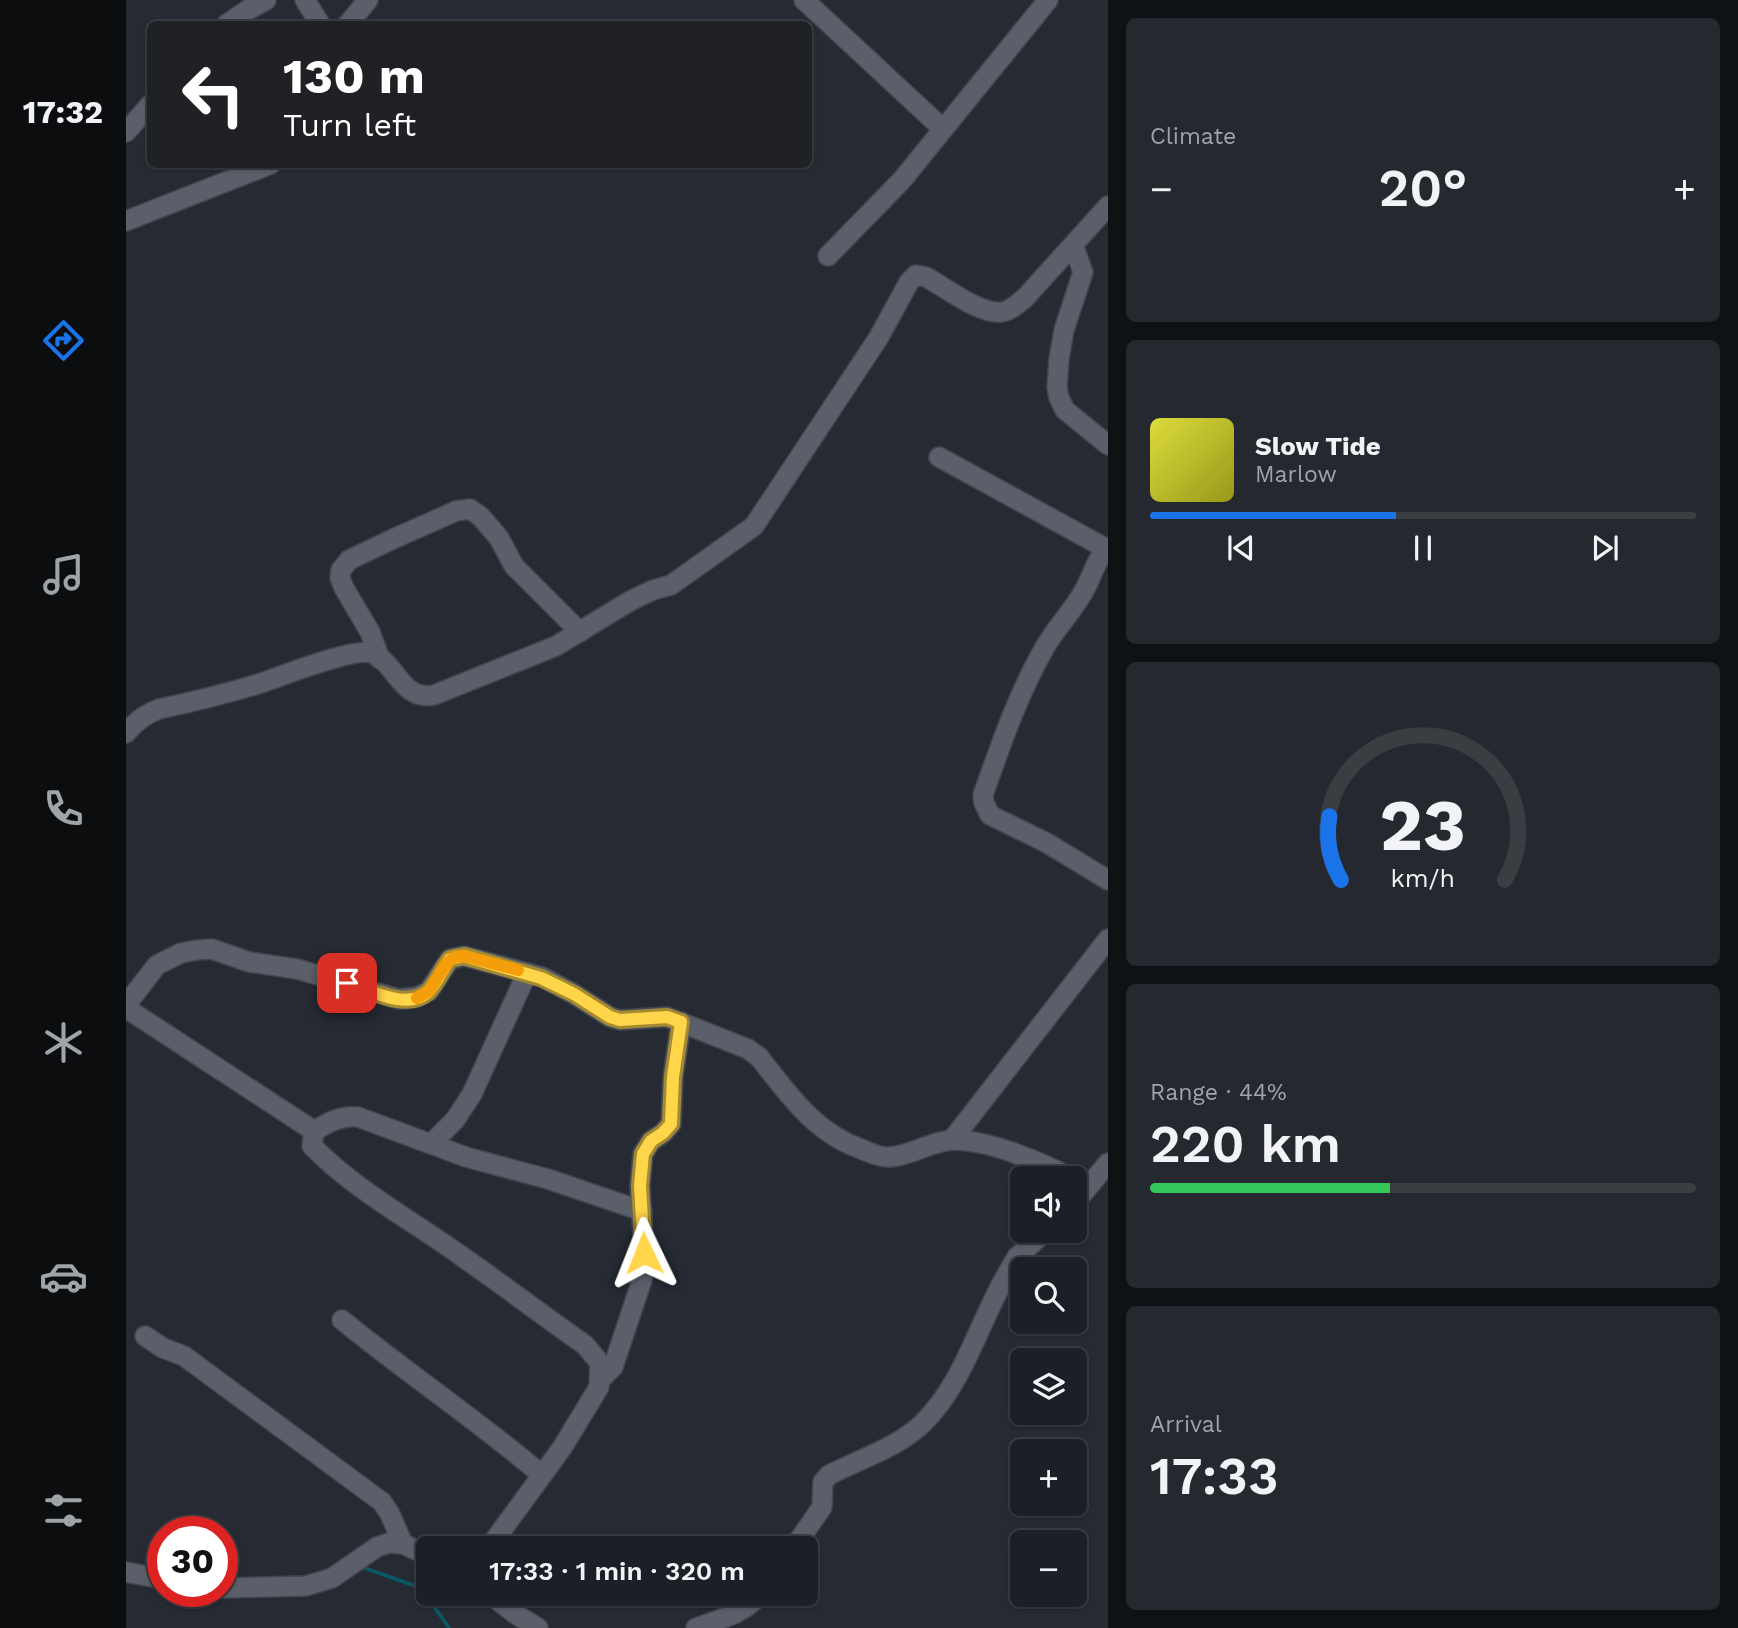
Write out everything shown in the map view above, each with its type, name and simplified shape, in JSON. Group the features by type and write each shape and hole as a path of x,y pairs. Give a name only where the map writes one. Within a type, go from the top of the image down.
{"street":[{"path":"250,18 266,0"},
{"path":"305,0 318,21"},
{"path":"350,21 368,0"},
{"path":"804,0 825,7 861,55 943,129"},
{"path":"828,257 902,180 1048,0"},
{"path":"126,132 147,108"},
{"path":"126,221 261,168"},
{"path":"126,733 135,722 159,709 248,687 343,657 370,653 380,659 415,694 426,697 556,646 630,601 671,585 754,526 879,337 915,275 926,277 989,311 1003,312 1025,298 1108,206"},
{"path":"1073,245 1083,272 1065,330 1057,387 1065,410 1108,445"},
{"path":"939,457 1108,549 1100,557 1082,596 1044,648 1016,703 984,795 984,803 990,815 1108,880"},
{"path":"380,659 370,632 344,588 340,578 341,570 349,560 393,539 456,511 470,509 481,517 499,538 513,566 580,632"},
{"path":"952,1140 1108,939"},
{"path":"314,1131 126,1007 157,965 181,953 212,949 249,962 297,969 399,999 417,998 429,991 446,964 454,957 464,956 527,973 574,994 610,1017 620,1020 667,1017 748,1049 759,1057 816,1125 837,1140 886,1157 952,1140 1013,1153 1044,1166"},
{"path":"432,1144 455,1120 472,1094 527,973"},
{"path":"601,1379 612,1367 642,1280 644,1253 640,1186 643,1154 651,1141 667,1129 672,1117 673,1077 681,1022"},
{"path":"314,1131 334,1119 358,1117 466,1157 581,1189 642,1211"},
{"path":"314,1131 312,1146 325,1159 386,1207 468,1260 585,1345 600,1363 599,1387 562,1448 497,1536"},
{"path":"1087,1176 1108,1163"},
{"path":"802,1536 822,1507 823,1482 829,1475 887,1448 922,1424 946,1393 1017,1257 1033,1243"},
{"path":"342,1320 411,1375 506,1444 542,1475"},
{"path":"145,1336 163,1348 184,1356 382,1502 403,1544"},
{"path":"238,1588 306,1586 331,1578 389,1542 416,1550"},
{"path":"126,1572 147,1576"},
{"path":"505,1606 538,1628"},
{"path":"696,1628 728,1617 747,1606"}],"waterway":[{"path":"362,1567 421,1588 449,1628"}],"slow traffic":[{"path":"417,998 429,991 446,964 454,957 464,956 518,970"}],"route":[{"path":"347,983 391,998 417,998 429,991 450,959 464,956 541,978 574,994 610,1017 620,1020 667,1017 681,1022 673,1077 671,1124 651,1141 643,1154 640,1186 644,1253"}]}
